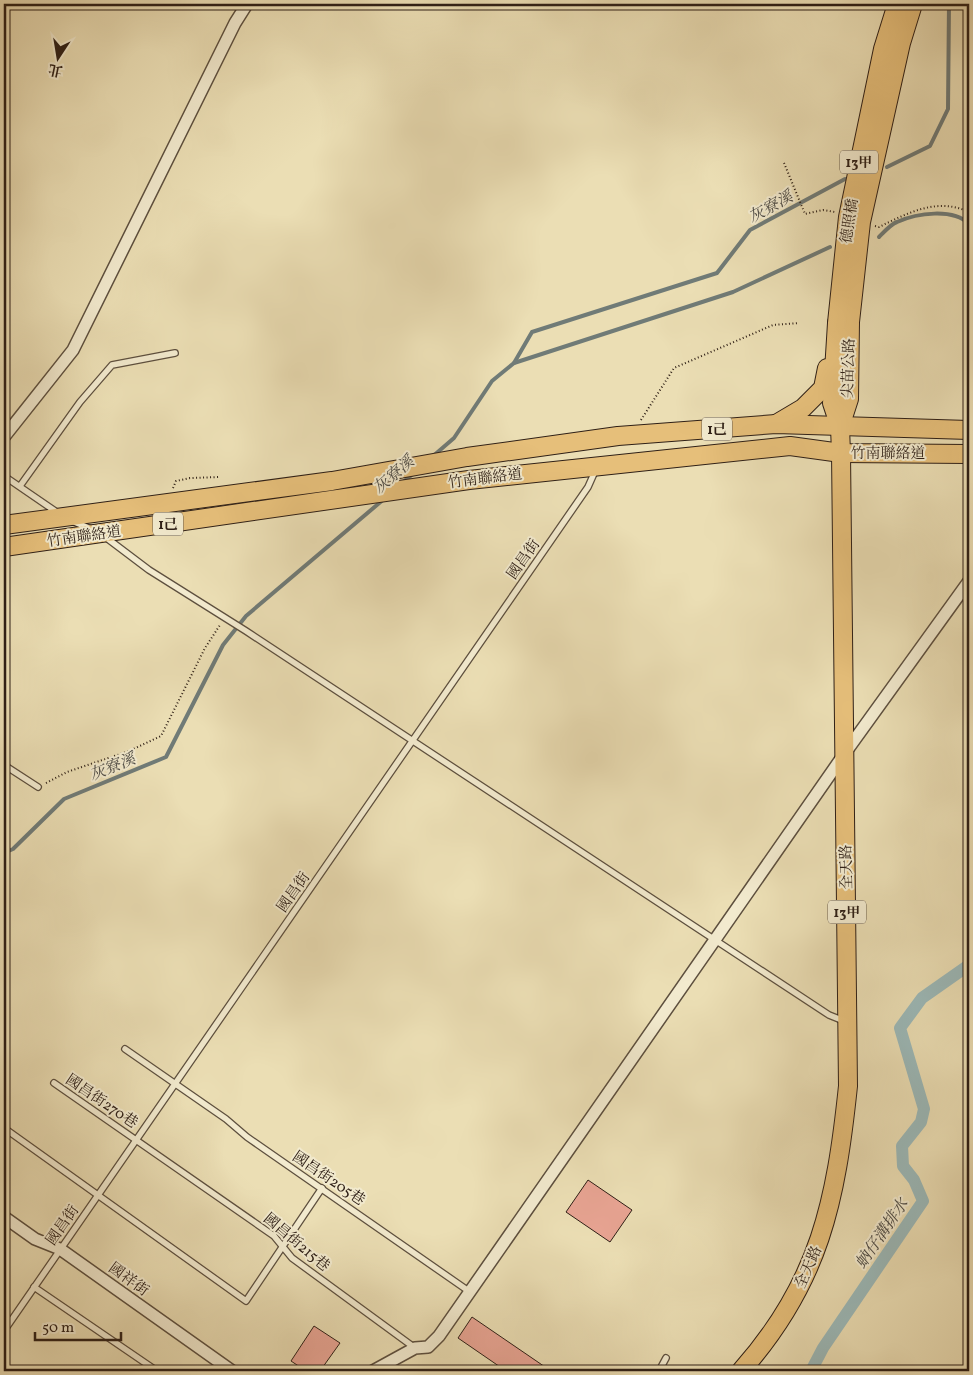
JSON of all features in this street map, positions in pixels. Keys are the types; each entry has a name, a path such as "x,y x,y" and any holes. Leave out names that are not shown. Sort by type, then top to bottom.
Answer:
{"main road":[{"name":"德照橋","path":"843,323 848,217 884,50 897,4"},
{"name":"德照橋","path":"843,323 862,222 901,43 913,4"},
{"path":"776,424 803,408 823,388 843,323"},
{"name":"尖苗公路","path":"840,427 849,399 843,323"},
{"name":"竹南聯絡道","path":"4,525 332,481 467,457 633,435 776,424 969,430"},
{"name":"全天路","path":"742,1371 779,1325 807,1275 826,1224 842,1147 848,1086 849,1023 840,427"},
{"name":"竹南聯絡道","path":"4,546 102,534 469,480 790,446 841,453 969,454"}],"street":[{"path":"4,437 73,350 235,22 247,4"},
{"path":"373,1371 415,1348 428,1347 439,1336 845,753 969,581"},
{"name":"國祥街","path":"4,1217 35,1239 60,1249 232,1371"}],"lane":[{"path":"20,486 80,402 112,365 175,353"},
{"name":"國昌街","path":"4,1331 588,487 598,465"},
{"path":"4,476 66,518 102,534 149,570 246,631 828,1015 849,1023"},
{"path":"4,765 38,787"},
{"name":"國昌街205巷","path":"125,1049 247,1137 470,1292"},
{"name":"國昌街270巷","path":"54,1083 136,1139"},
{"path":"4,1128 246,1300 322,1188"},
{"name":"國昌街215巷","path":"136,1139 274,1236 292,1258 415,1348"},
{"path":"34,1287 157,1371"},
{"path":"659,1371 666,1358"}],"path":[{"path":"784,163 805,214 823,210 843,215"},
{"path":"870,224 878,228 920,207 956,206 969,212"},
{"path":"633,435 674,368 773,325 799,323"},
{"path":"170,504 170,495 176,481 190,478 220,478"},
{"path":"38,787 67,772 128,751 161,736 205,648 224,618"}],"building":[{"path":"588,1180 632,1210 610,1242 566,1212"},
{"path":"472,1317 551,1371 506,1371 458,1338"},
{"path":"314,1326 340,1343 320,1371 306,1371 291,1361"}],"waterway":[{"name":"灰寮溪","path":"887,167 930,146 948,109 949,4"},
{"name":"灰寮溪","path":"432,457 454,438 492,381 514,363 532,332 717,273 750,230 845,179"},
{"path":"879,237 895,223 924,214 954,216 969,224"},
{"path":"514,363 733,292 830,247"},
{"name":"灰寮溪","path":"402,483 414,473"},
{"name":"灰寮溪","path":"4,853 13,849 64,799 166,757 223,645 246,616 384,499"},
{"name":"蚋仔溝排水","path":"811,1371 823,1348 923,1201 914,1180 903,1166 902,1146 921,1122 924,1109 900,1028 922,998 969,965"}]}
